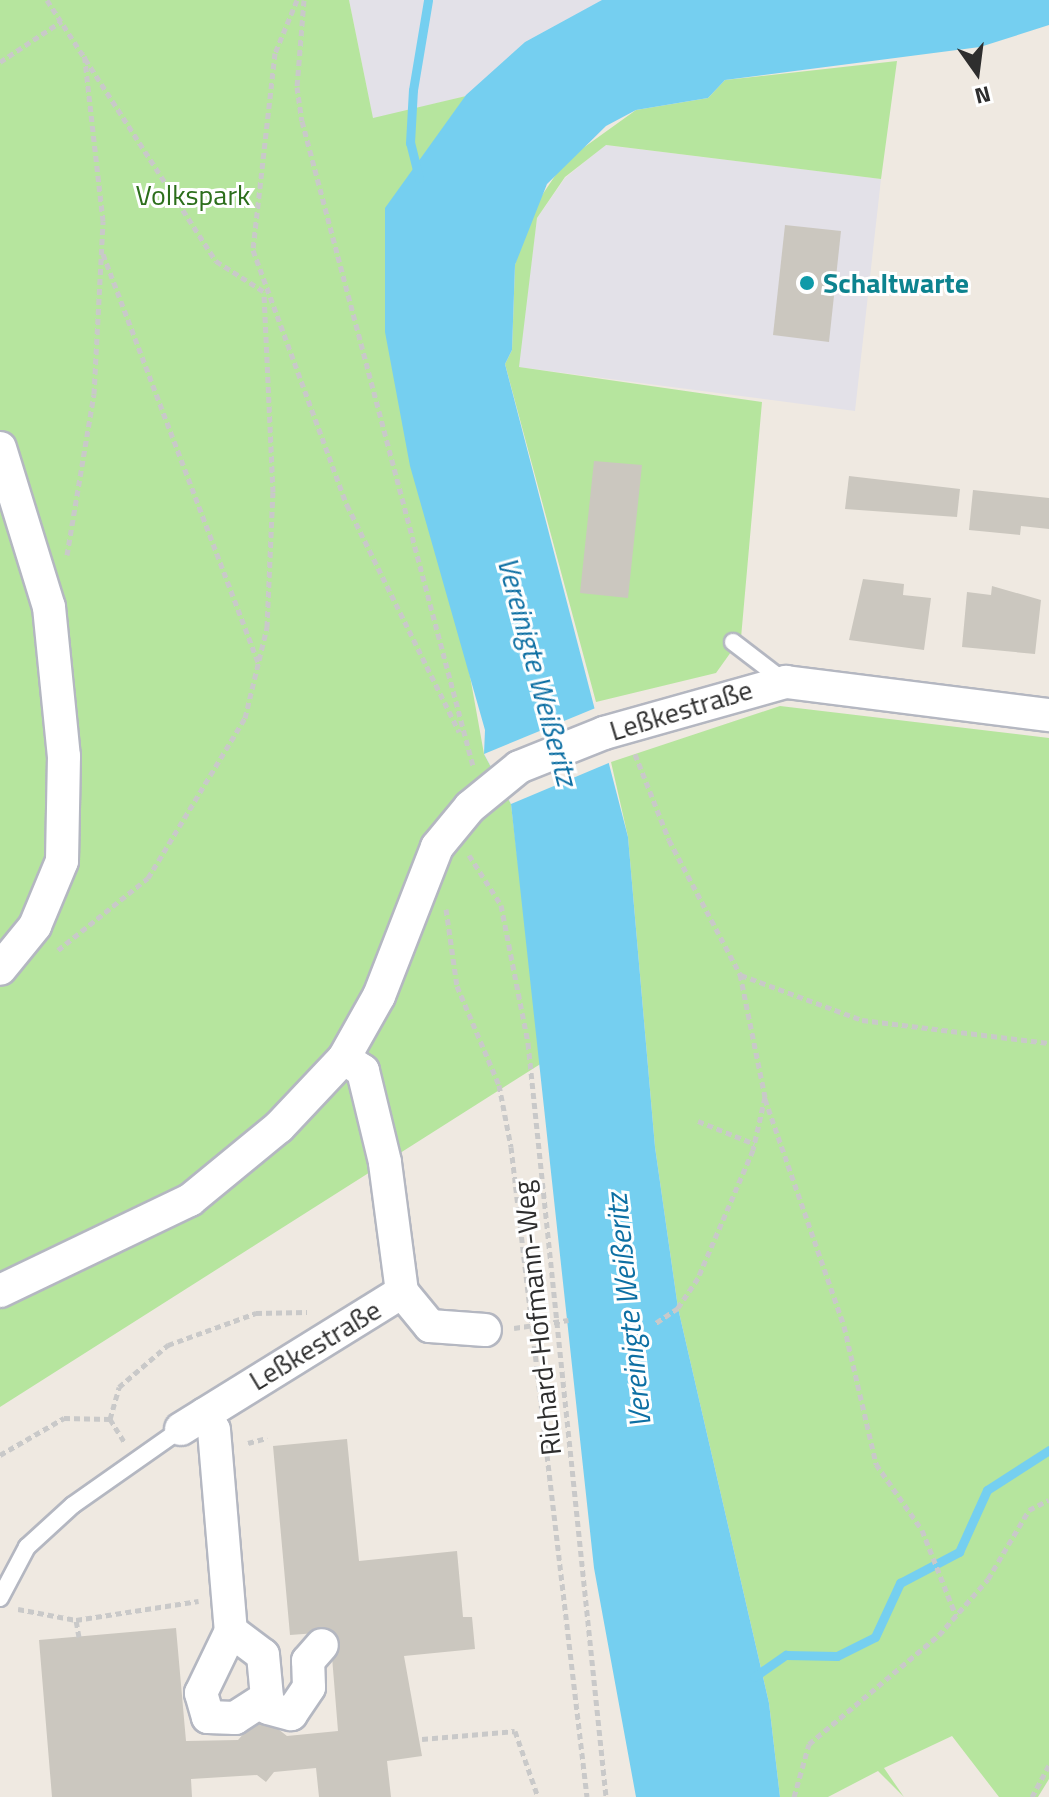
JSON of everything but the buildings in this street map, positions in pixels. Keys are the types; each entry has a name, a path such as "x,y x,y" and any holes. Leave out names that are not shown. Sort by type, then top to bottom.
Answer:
{"street":[{"path":"0,448 49,607 64,756 62,861 35,926 0,969"},
{"name":"Leßkestraße","path":"0,1291 190,1200 279,1127 344,1058 379,996 437,847 486,775 547,751 786,682 1049,715"},
{"name":"Leßkestraße","path":"193,1422 402,1292 385,1162 363,1071 344,1058"},
{"path":"402,1292 430,1326 485,1330"},
{"path":"193,1422 214,1430 231,1631 201,1693 208,1717 235,1718 267,1697"},
{"path":"231,1631 263,1655 268,1708 291,1714 309,1687 308,1661 322,1645"}],"lane":[{"path":"733,642 786,682"},
{"path":"7,1603 27,1547 134,1458 193,1422"}],"path":[{"path":"47,0 84,52 216,261 264,292"},
{"path":"297,0 275,53 259,164 253,250 264,292 347,505 463,740 486,775"},
{"path":"304,0 297,87 302,121 463,740"},
{"path":"0,62 62,21"},
{"path":"49,607 79,496 101,251 84,52"},
{"path":"101,251 258,664"},
{"path":"51,955 100,923 148,878 245,718 267,627 273,492 264,292"},
{"path":"615,730 740,974 765,1097 844,1326 876,1464 930,1548 956,1616"},
{"name":"Richard-Hofmann-Weg","path":"466,847 501,905 510,945 559,1322 606,1797"},
{"path":"444,892 457,986 499,1085 535,1326 587,1797"},
{"path":"740,974 862,1020 1049,1043"},
{"path":"656,1323 678,1308 698,1278 755,1144 765,1097"},
{"path":"698,1121 755,1144"},
{"path":"134,1458 110,1419 119,1387 196,1330 256,1313 316,1312 339,1330"},
{"path":"485,1330 568,1320"},
{"path":"0,1455 64,1418 110,1419"},
{"path":"794,1797 809,1744 824,1727 885,1686 956,1616 1029,1510 1049,1500"},
{"path":"7,1603 76,1620 227,1597"},
{"path":"76,1620 79,1637"},
{"path":"422,1739 515,1731 538,1797"},
{"path":"1032,1797 1049,1765"}],"shaded area":[{"path":"349,0 603,0 525,42 466,96 373,119"},
{"path":"605,145 881,179 855,411 518,367 537,218 565,178"}],"green space":[{"name":"Volkspark","path":"0,0 349,0 373,118 466,96 386,208 484,754 511,804 542,1063 0,1407"},
{"path":"897,61 881,179 606,145 565,177 537,218 519,367 762,402 741,638 716,673 596,702 505,364 512,350 515,265 528,216 565,161 636,110 708,98 725,80"},
{"path":"780,706 1049,738 1049,1779 1038,1797 999,1797 952,1736 884,1768 904,1797 878,1771 828,1797 780,1797 769,1703 678,1308 655,1147 628,837 611,762"}],"water":[{"name":"Vereinigte Weißeritz","path":"602,0 1049,0 1049,25 980,47 725,80 708,98 636,110 606,126 547,184 515,265 512,350 505,364 628,837 655,1147 678,1308 769,1703 780,1797 636,1797 594,1568 511,804 484,754 485,730 410,466 385,332 385,208 466,95 525,42"}],"pier":[{"path":"598,707 611,762 511,804 484,754"}],"waterway":[{"path":"419,178 410,143 413,90 428,0"},
{"path":"754,1677 786,1655 837,1656 875,1637 900,1583 959,1552 987,1490 1049,1450"}],"place":[{"name":"Schaltwarte","path":"807,283"}]}
